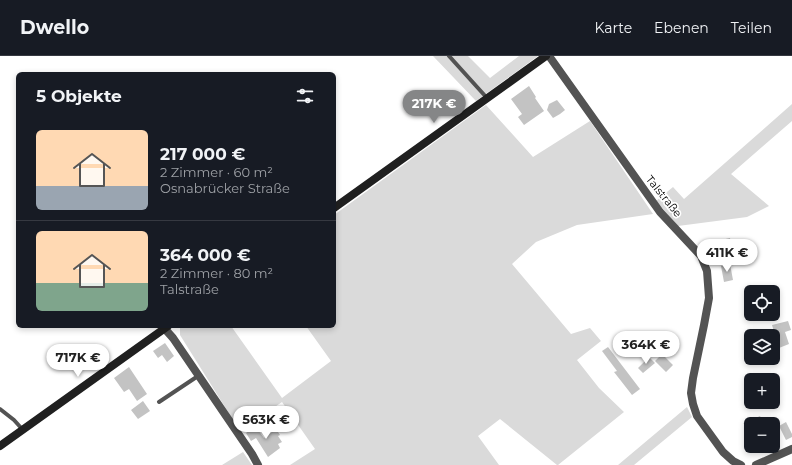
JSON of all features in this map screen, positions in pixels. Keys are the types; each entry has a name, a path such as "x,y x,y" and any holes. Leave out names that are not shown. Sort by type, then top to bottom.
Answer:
{"main road":[{"path":"336,207 547,56"},
{"path":"0,446 166,328"}],"street":[{"name":"Talstraße","path":"547,56 660,212 701,256 707,271 708,298 693,378 691,393 693,404 697,416 723,452 733,461 741,465"},
{"path":"168,328 258,465"},
{"path":"756,465 792,449"}],"lane":[{"path":"449,56 487,98"},
{"path":"159,402 198,376"},
{"path":"0,409 14,420 23,430"}],"shaded area":[{"path":"433,56 468,56 490,78 519,56 538,56 476,101"},
{"path":"792,104 792,121 731,174 769,206 747,217 678,226 656,201 673,187 684,199"},
{"path":"486,105 533,157 590,121 653,214 577,225 536,242 512,264 571,334 590,328 601,341 577,360 599,388 624,412 558,465 500,419 478,436 499,465 290,465 315,449 282,402 240,431 180,335 180,328 232,328 282,398 331,361 307,328 336,328 336,214"},
{"path":"687,407 692,417 634,465 618,465"},
{"path":"243,452 252,465 222,465"}],"building":[{"path":"529,86 544,111 524,125 518,117 522,114 511,99"},
{"path":"557,100 565,110 553,118 547,110 549,104"},
{"path":"730,238 731,242 742,240 745,260 725,263 721,240"},
{"path":"730,264 733,280 724,282 721,266"},
{"path":"788,321 791,330 785,332 789,344 780,348 780,329 773,329 772,325"},
{"path":"165,343 174,356 167,362 162,355 158,358 153,351"},
{"path":"608,347 640,389 632,395 614,372 617,371 602,351"},
{"path":"662,354 673,365 666,372 655,361"},
{"path":"649,357 655,363 643,373 638,368"},
{"path":"129,367 147,394 137,401 129,389 124,392 114,378"},
{"path":"143,401 150,411 138,419 131,410"},
{"path":"786,422 792,437 786,440 780,425"},
{"path":"255,426 264,438 276,429 280,435 278,436 282,442 278,444 280,448 268,457 256,438 251,441 246,433"}]}
